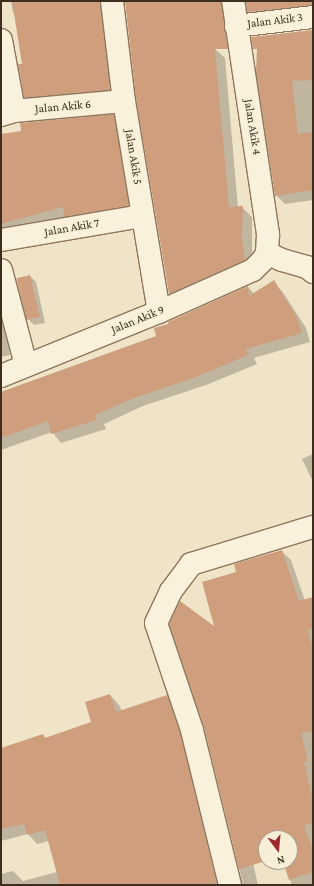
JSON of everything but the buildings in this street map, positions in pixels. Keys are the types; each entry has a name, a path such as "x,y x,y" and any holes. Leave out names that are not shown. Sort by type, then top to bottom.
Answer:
{"street":[{"name":"Jalan Akik 5","path":"112,1 124,101 159,312"},
{"name":"Jalan Akik 4","path":"233,1 268,234 267,253"},
{"name":"Jalan Akik 3","path":"236,26 313,17"},
{"path":"1,40 7,113"},
{"name":"Jalan Akik 6","path":"7,113 124,101"},
{"name":"Jalan Akik 7","path":"1,240 142,216"},
{"path":"267,253 282,260 307,267 313,272"},
{"name":"Jalan Akik 9","path":"1,376 159,312 253,270 259,265 267,253"},
{"path":"1,270 26,365"},
{"path":"230,885 192,730 156,623 170,591 191,564 313,527"}]}
